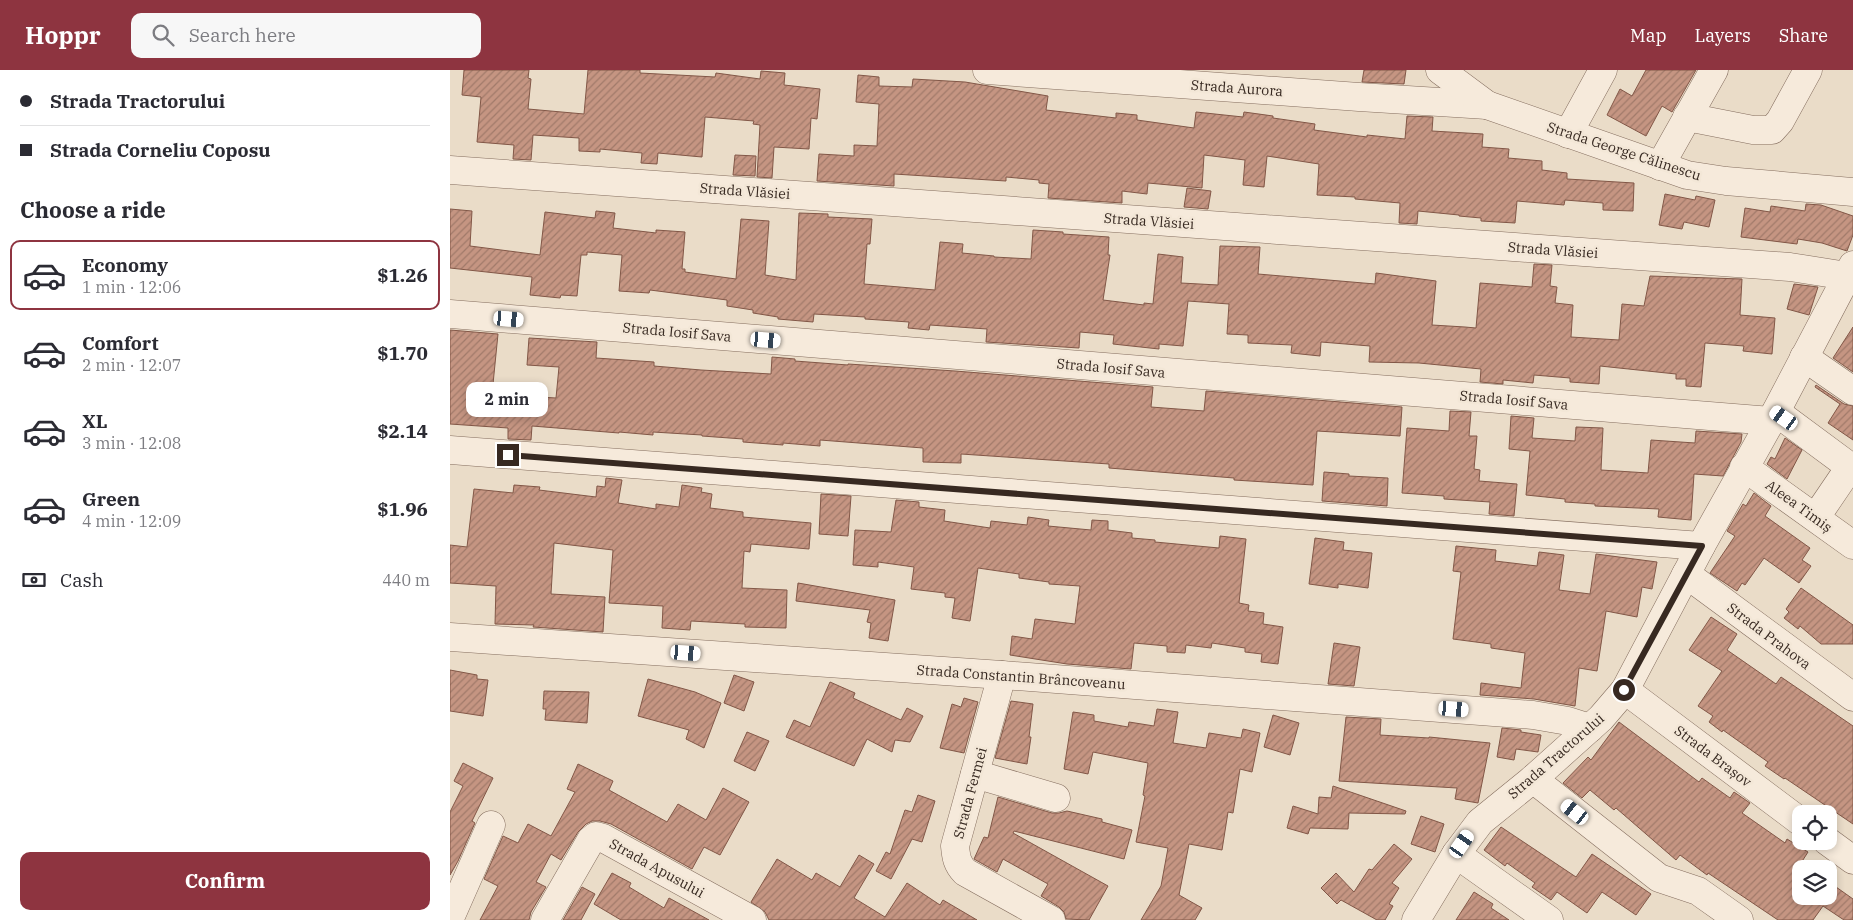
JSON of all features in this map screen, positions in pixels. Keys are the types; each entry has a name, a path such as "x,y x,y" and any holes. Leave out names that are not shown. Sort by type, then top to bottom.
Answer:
{"street":[{"name":"Strada Aurora","path":"986,70 1349,97 1487,105"},
{"name":"Strada George Călinescu","path":"1440,70 1487,105 1687,175 1853,192"},
{"path":"1568,134 1603,70"},
{"path":"1660,166 1714,70"},
{"path":"1687,117 1753,130 1772,130 1780,121 1808,70"},
{"name":"Strada Vlăsiei","path":"450,170 1780,267 1850,270"},
{"name":"Strada Tractorului","path":"1416,920 1456,854 1480,822 1533,779 1602,718 1624,690 1744,467 1774,417 1850,270"},
{"name":"Strada Iosif Sava","path":"450,314 1774,417"},
{"path":"1804,357 1853,391"},
{"path":"1774,417 1852,468 1816,518"},
{"path":"450,450 1702,546"},
{"name":"Aleea Timiș","path":"1744,467 1853,545"},
{"name":"Strada Prahova","path":"1686,574 1853,697"},
{"name":"Strada Constantin Brâncoveanu","path":"450,637 1002,675 1533,715 1568,721 1590,728"},
{"name":"Strada Fermei","path":"1002,675 955,846 956,857 959,866 965,872 1051,920"},
{"name":"Strada Brașov","path":"1624,690 1792,815"},
{"path":"975,774 1056,798"},
{"path":"1533,779 1659,878 1698,891 1739,920"},
{"path":"450,918 491,825"},
{"name":"Strada Apusului","path":"545,920 591,840 596,836 603,838 752,920"},
{"path":"1837,848 1853,860"},
{"path":"1456,854 1549,920"}],"building":[{"path":"464,70 529,70 528,78 531,79 528,109 584,114 588,70 640,70 640,73 715,77 716,73 760,79 761,71 785,73 784,85 820,89 817,119 811,118 809,149 774,147 772,178 757,177 760,125 753,124 754,121 705,117 702,157 658,153 657,164 641,163 642,153 600,149 600,152 579,151 579,138 533,135 531,160 513,159 514,145 477,142 481,97 462,95"},
{"path":"1364,70 1406,70 1404,84 1362,82"},
{"path":"1646,70 1696,70 1672,112 1662,106 1646,136 1607,115 1620,89 1632,96"},
{"path":"858,75 879,77 879,86 912,87 913,79 965,82 1048,96 1046,110 1116,118 1116,113 1137,115 1137,120 1194,128 1196,112 1243,117 1244,112 1315,124 1314,130 1367,137 1367,135 1405,139 1407,116 1433,117 1432,131 1483,134 1482,147 1509,149 1508,158 1542,161 1542,170 1567,173 1567,179 1634,183 1633,211 1603,210 1603,203 1565,200 1564,205 1517,201 1515,223 1481,221 1481,218 1418,211 1417,224 1399,223 1400,203 1355,199 1355,197 1317,195 1319,164 1267,156 1264,187 1243,185 1245,160 1204,155 1202,188 1148,183 1147,194 1122,191 1122,203 1048,198 1049,184 1039,183 1039,180 1006,177 1006,181 894,174 894,186 817,181 819,154 854,156 854,145 877,146 879,104 856,102"},
{"path":"735,155 756,156 755,176 733,175"},
{"path":"1187,188 1211,191 1208,209 1184,207"},
{"path":"1665,194 1695,200 1696,196 1715,200 1709,227 1684,222 1682,229 1659,225"},
{"path":"1806,204 1821,205 1853,216 1853,235 1847,251 1822,243 1798,239 1797,244 1741,237 1745,208 1770,212 1771,206 1805,211"},
{"path":"450,209 472,211 470,246 540,255 545,212 595,218 596,211 615,213 613,228 656,233 656,230 685,232 682,269 685,269 685,272 736,279 741,219 769,221 765,275 796,280 799,213 828,214 828,217 872,219 870,244 867,244 864,284 935,290 940,242 963,244 962,253 1031,259 1033,230 1109,237 1108,255 1110,255 1103,300 1144,305 1144,303 1153,304 1158,254 1183,257 1181,283 1218,285 1220,246 1260,247 1258,274 1375,284 1376,273 1436,281 1432,325 1476,328 1480,283 1532,287 1534,264 1552,265 1550,286 1557,287 1555,303 1573,305 1571,337 1619,340 1622,304 1644,306 1650,276 1742,279 1740,315 1775,318 1772,354 1743,351 1744,346 1705,343 1701,387 1686,386 1686,379 1676,379 1676,374 1600,366 1599,384 1570,382 1570,378 1534,375 1533,383 1503,380 1503,384 1480,382 1481,369 1419,363 1369,362 1370,346 1321,342 1320,356 1291,353 1292,345 1248,343 1248,335 1227,334 1229,304 1188,301 1183,346 1159,344 1159,349 1113,344 1114,335 1080,332 1079,348 986,342 987,329 930,325 929,330 908,328 909,322 814,314 813,322 778,319 778,317 753,313 753,310 727,306 727,300 650,290 649,293 619,291 622,255 587,252 587,255 581,255 577,296 561,295 560,298 530,295 532,277 450,268"},
{"path":"1794,284 1818,287 1809,315 1787,309"},
{"path":"1853,327 1853,372 1833,358"},
{"path":"450,330 498,334 493,384 506,385 505,395 556,398 559,367 527,365 529,338 597,342 596,358 654,362 654,366 701,370 771,374 772,357 795,359 795,361 955,371 1153,387 1151,407 1204,411 1206,391 1402,407 1400,436 1317,431 1313,485 1234,480 1234,478 1109,468 1109,464 961,454 961,463 923,462 923,448 820,440 820,446 783,443 783,445 743,442 743,439 702,435 653,432 653,435 532,426 531,440 508,439 508,428 450,424"},
{"path":"1816,385 1844,404 1853,406 1853,440 1828,423 1840,404 1815,387"},
{"path":"1450,411 1471,412 1469,436 1477,436 1474,469 1480,470 1479,481 1517,484 1514,516 1489,514 1490,502 1444,499 1444,496 1402,493 1407,428 1449,431"},
{"path":"1511,416 1534,418 1532,438 1575,441 1576,427 1603,428 1601,470 1648,473 1651,440 1695,443 1696,431 1742,434 1741,442 1723,476 1694,474 1691,520 1658,517 1659,509 1595,506 1595,504 1565,502 1565,499 1526,495 1530,451 1509,449"},
{"path":"1785,438 1802,450 1787,479 1767,464 1771,457 1775,459"},
{"path":"1324,472 1349,474 1349,476 1388,478 1387,506 1322,501"},
{"path":"606,478 622,480 618,503 656,509 656,504 679,507 682,485 702,488 701,492 712,494 710,508 743,512 743,517 811,523 809,549 751,544 750,552 744,551 742,588 787,590 786,628 745,627 745,624 691,621 690,630 662,628 663,606 609,603 613,550 554,543 551,594 605,597 603,632 533,627 534,625 495,624 496,586 450,583 450,545 467,547 474,489 513,493 514,485 540,487 539,490 596,497 597,486 605,487"},
{"path":"1754,493 1771,506 1765,516 1810,548 1802,560 1811,566 1799,583 1764,558 1745,585 1742,583 1737,591 1710,573 1735,536 1727,531 1743,504 1746,506"},
{"path":"821,494 851,496 848,536 819,534"},
{"path":"896,500 919,502 919,507 945,510 944,521 990,528 991,521 1027,525 1028,517 1049,520 1048,526 1091,530 1092,520 1108,521 1108,530 1132,533 1132,538 1155,540 1155,542 1219,548 1220,536 1246,539 1239,603 1249,605 1248,611 1264,613 1263,624 1283,627 1278,664 1261,662 1262,654 1245,652 1245,648 1212,643 1211,648 1186,645 1185,653 1167,652 1167,646 1134,643 1131,669 1067,664 1010,655 1012,636 1032,639 1035,619 1075,624 1080,586 1049,584 1049,582 1019,578 1019,574 978,568 970,621 952,618 955,598 945,597 945,593 911,589 914,567 878,562 878,567 853,565 855,530 891,532"},
{"path":"1315,538 1344,542 1343,550 1372,553 1368,588 1338,584 1338,588 1309,584"},
{"path":"1456,546 1496,550 1495,561 1537,566 1539,552 1564,555 1559,590 1590,594 1596,554 1657,562 1652,589 1642,587 1637,617 1606,611 1597,671 1579,668 1575,706 1534,699 1480,695 1481,683 1521,688 1525,653 1491,648 1491,644 1453,639 1461,572 1453,571"},
{"path":"798,583 895,600 888,641 869,638 871,623 867,622 870,610 796,601"},
{"path":"1801,588 1853,625 1853,644 1821,644 1800,626 1798,629 1784,618 1789,612 1786,609"},
{"path":"1711,617 1737,634 1727,650 1776,684 1781,677 1853,726 1853,824 1837,813 1837,805 1825,805 1784,779 1765,766 1768,762 1709,722 1713,716 1698,706 1722,671 1689,650"},
{"path":"1334,643 1360,647 1354,686 1328,684"},
{"path":"450,670 477,675 477,679 488,680 483,716 450,711"},
{"path":"734,675 754,682 744,711 724,703"},
{"path":"648,679 695,692 721,703 704,748 686,739 689,730 638,716"},
{"path":"830,682 855,693 853,698 901,720 907,708 923,716 910,742 895,740 892,752 867,739 854,766 786,737 794,720 810,727"},
{"path":"544,691 589,692 587,723 545,720 546,709 543,709"},
{"path":"964,698 978,702 964,753 940,748 952,704 961,707"},
{"path":"1011,701 1033,704 1027,764 995,758"},
{"path":"1157,709 1178,712 1173,743 1206,748 1209,733 1241,738 1243,729 1260,733 1252,772 1240,769 1233,813 1228,812 1222,850 1189,844 1179,895 1202,908 1195,920 1141,920 1161,886 1168,848 1136,842 1145,796 1143,795 1148,763 1093,752 1088,774 1064,769 1073,712 1094,715 1094,721 1128,727 1129,722 1154,726"},
{"path":"1273,715 1299,723 1290,755 1264,747"},
{"path":"1346,717 1381,719 1380,735 1429,737 1490,743 1478,803 1455,799 1457,788 1339,781"},
{"path":"1619,722 1699,782 1702,778 1730,798 1734,792 1750,803 1742,813 1785,843 1787,839 1792,842 1792,850 1805,850 1808,852 1803,860 1792,860 1792,905 1837,905 1837,888 1853,899 1853,920 1844,920 1823,906 1813,920 1778,920 1708,873 1707,875 1680,855 1676,860 1616,808 1614,810 1590,790 1582,798 1563,783 1588,757 1591,760"},
{"path":"1502,728 1541,735 1538,752 1516,749 1514,760 1497,757"},
{"path":"747,732 769,741 755,771 734,761"},
{"path":"463,763 493,778 472,821 475,823 450,875 450,812 463,786 454,781"},
{"path":"578,764 613,781 609,790 667,822 678,804 706,820 723,788 749,802 720,855 704,847 692,869 611,824 592,821 578,832 561,860 551,854 536,882 546,887 531,912 529,920 480,920 498,886 484,879 503,836 518,843 528,824 551,836 575,792 567,789"},
{"path":"1333,786 1406,811 1405,814 1349,813 1348,829 1310,828 1308,834 1287,828 1293,806 1318,814 1319,797 1331,798"},
{"path":"918,795 935,801 922,842 912,839 891,879 876,871 886,852 890,854 905,810 912,812"},
{"path":"998,797 1052,813 1067,811 1102,819 1102,822 1132,830 1124,859 1014,831 1013,833 1108,886 1089,920 1066,919 1064,912 1059,907 1041,896 1048,884 1003,859 997,872 974,859 984,837 988,838"},
{"path":"1421,816 1444,824 1435,852 1411,844"},
{"path":"1501,827 1576,877 1592,854 1651,894 1636,915 1602,892 1587,913 1557,892 1551,900 1532,887 1535,883 1507,863 1505,866 1484,850"},
{"path":"1394,844 1412,859 1392,883 1399,888 1389,904 1393,906 1385,920 1377,920 1341,900 1337,904 1321,888 1336,873 1354,892 1369,869 1372,870"},
{"path":"859,855 874,864 854,898 885,917 907,883 940,905 943,900 977,920 769,920 765,912 751,902 777,859 812,880 816,873 840,887"},
{"path":"612,873 631,883 629,887 664,908 669,898 709,920 621,920 594,904"},
{"path":"582,887 595,894 581,920 563,920"},
{"path":"1474,892 1493,904 1491,908 1509,920 1456,920"}],"route":[{"path":"508,455 1702,546 1624,690"}]}
